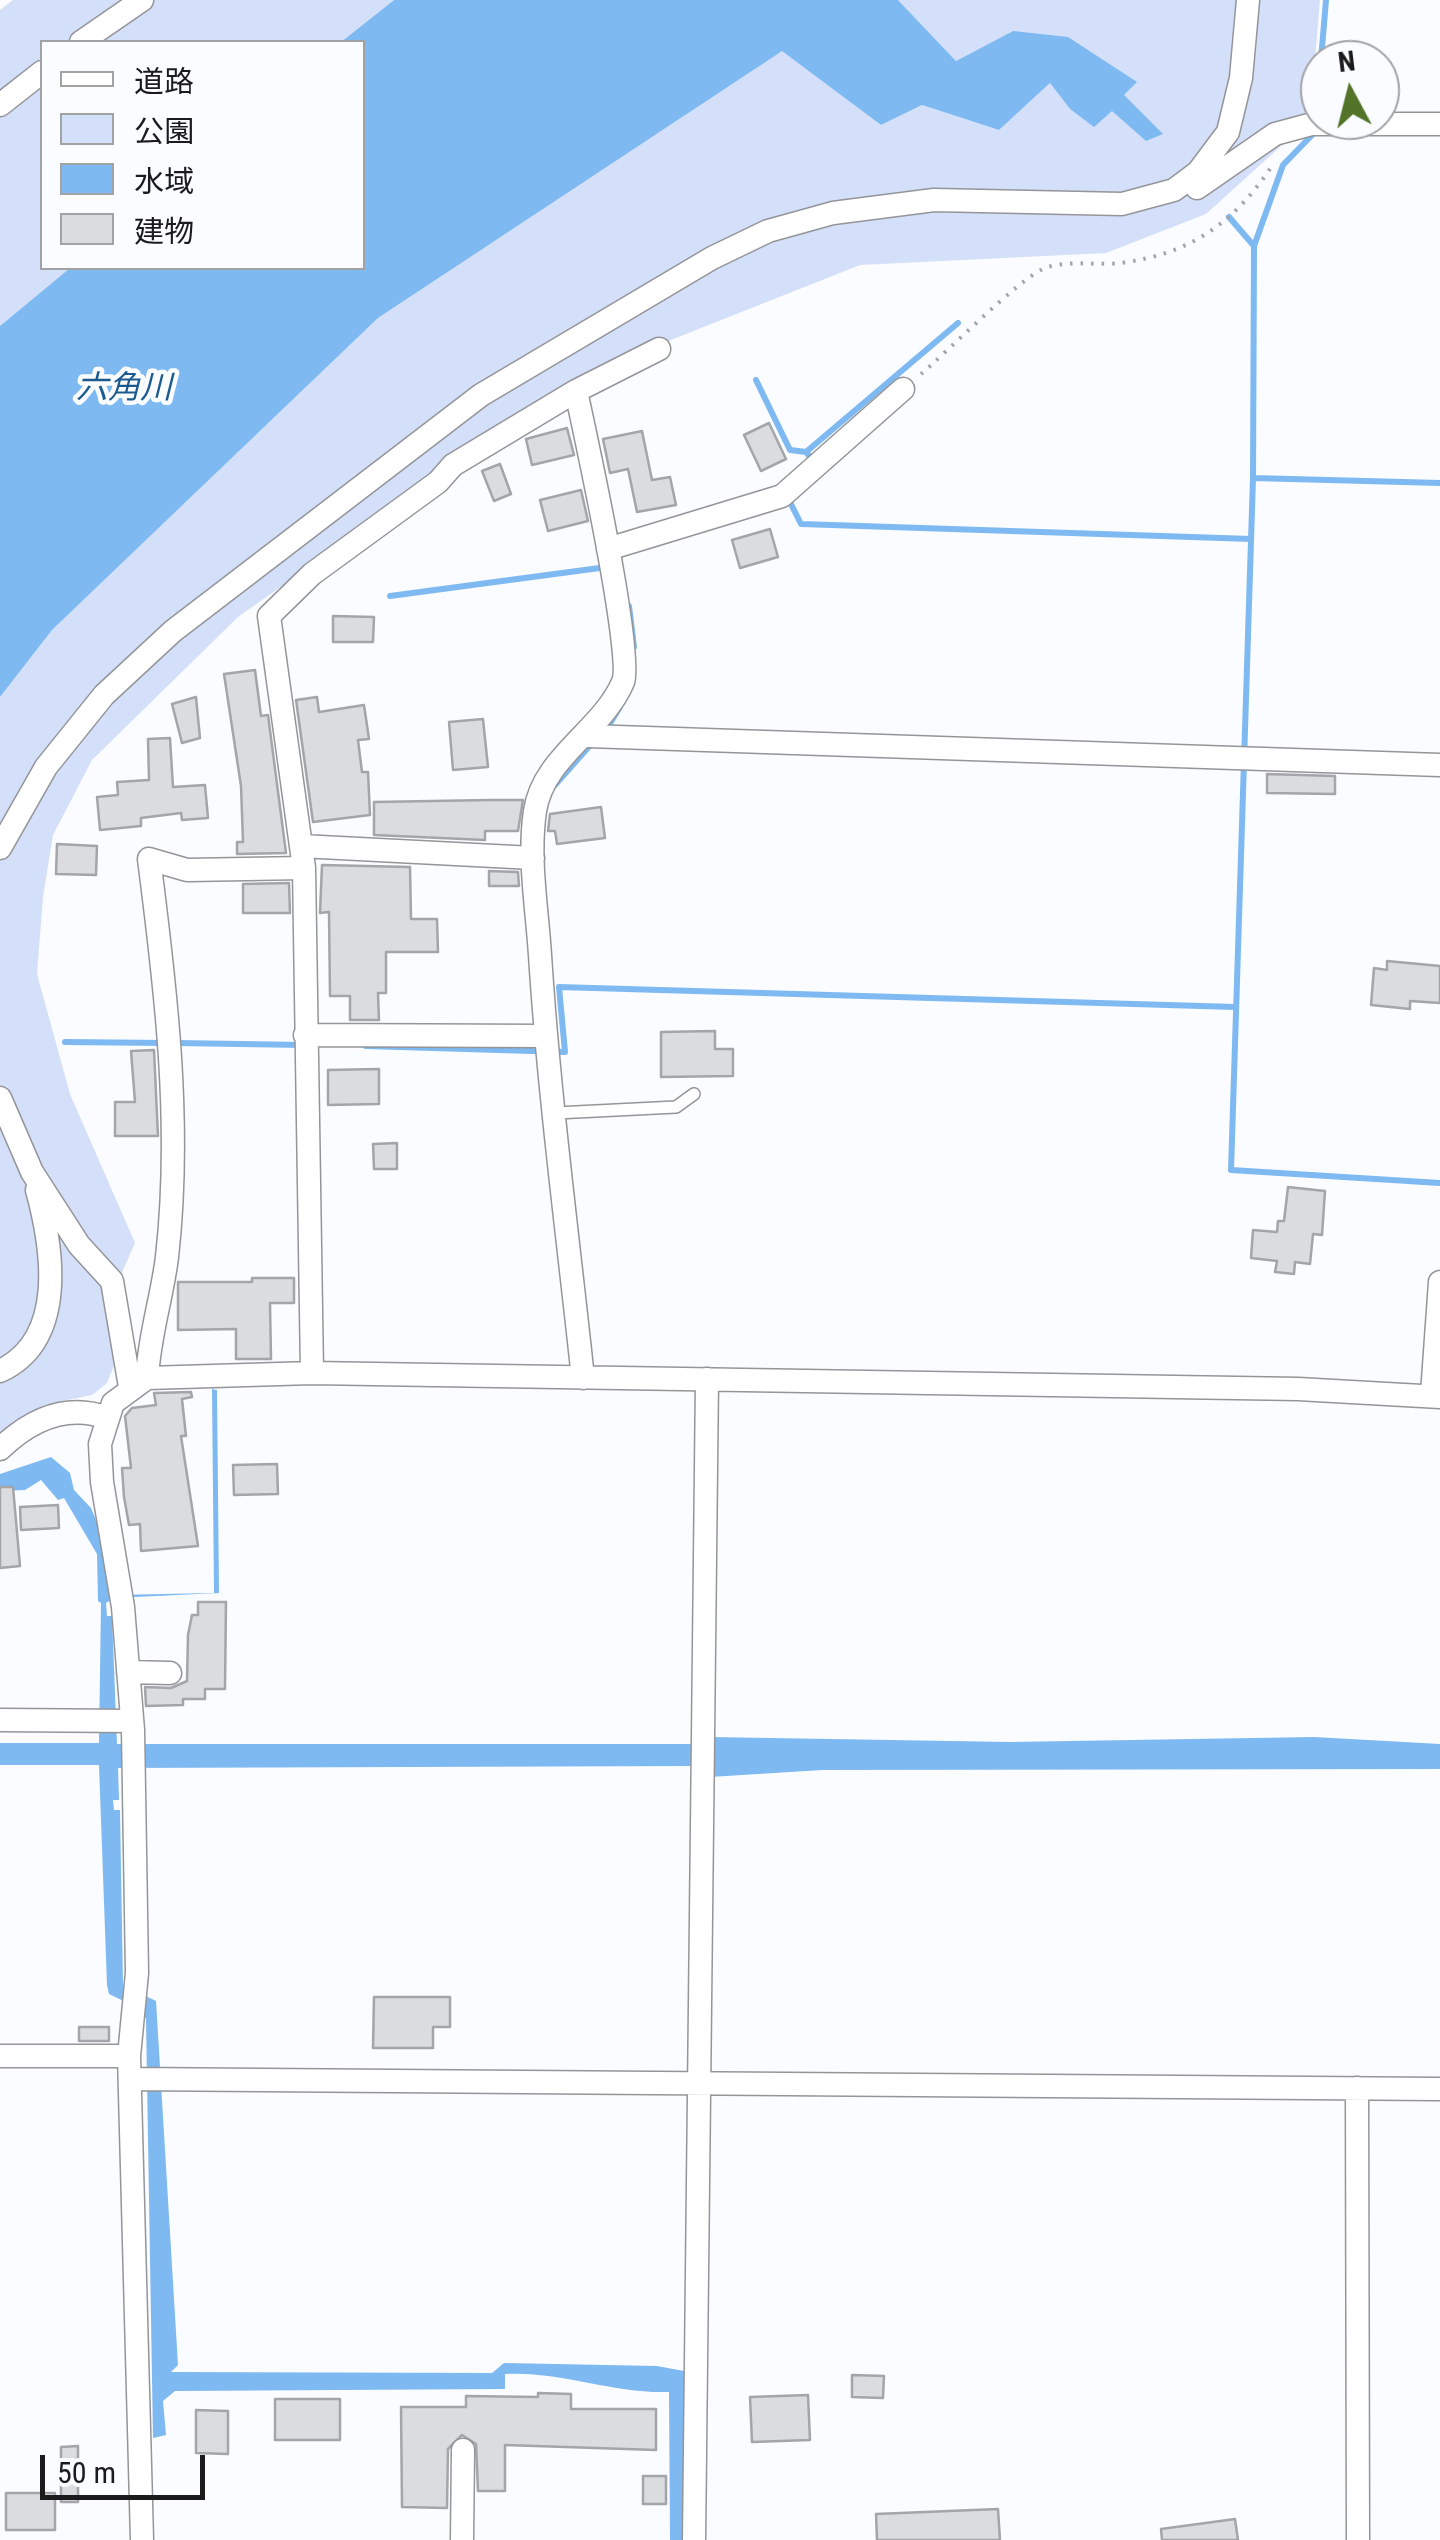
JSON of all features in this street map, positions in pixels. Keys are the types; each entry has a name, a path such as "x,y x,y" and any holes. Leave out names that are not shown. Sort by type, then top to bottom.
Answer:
{"street":[{"path":"84,40 142,0"},
{"path":"1174,190 1198,172 1228,132 1242,78 1248,0"},
{"path":"0,105 40,74"},
{"path":"0,848 46,767 104,695 172,631 482,395 712,258 768,231 833,213 934,200 1122,204 1174,190 1193,191 1275,134 1299,127 1336,121 1440,124"},
{"path":"312,1373 302,857 269,616 312,574 438,482 453,465 576,390 659,349"},
{"path":"608,562 782,496 903,389"},
{"path":"576,390 622,634 625,679 596,736 546,775 535,809 533,858 547,1046 583,1378"},
{"path":"596,736 1440,765"},
{"path":"138,1383 167,1259 173,1126 149,859 187,870 302,857 533,858"},
{"path":"305,1042 547,1046"},
{"path":"0,1098 32,1172 79,1244 112,1280 138,1383"},
{"path":"0,1371 36,1344 46,1324 47,1247 32,1172"},
{"path":"142,2540 142,2074 132,1999 133,1725 122,1597 102,1482 100,1444 114,1403 138,1383 312,1373 1436,1396 1440,1282"},
{"path":"694,2540 707,1379"},
{"path":"0,1449 47,1416 85,1410 108,1418"},
{"path":"128,1672 170,1672"},
{"path":"0,1720 133,1725"},
{"path":"0,2056 142,2074 1440,2089"},
{"path":"1356,2088 1358,2540"},
{"path":"462,2540 463,2450"}],"lane":[{"path":"556,1113 676,1107 694,1094"}],"path":[{"path":"903,389 1041,270 1120,264 1172,252 1224,224 1248,202 1297,137 1299,127"}],"green space":[{"path":"13,0 394,0 344,40 40,40 40,270 68,270 0,326 0,10"},
{"path":"898,0 1320,0 1317,40 1300,40 1300,129 1206,214 1106,253 860,265 575,378 238,617 92,760 53,835 37,974 70,1094 135,1243 108,1304 119,1353 107,1383 92,1395 62,1401 0,1432 0,697 52,630 378,318 782,50 881,125 922,105 999,130 1050,83 1070,109 1094,126 1136,83 1013,31 956,61"}],"water":[{"name":"六角川","path":"394,0 898,0 956,61 1013,31 1068,37 1137,82 1124,95 1163,134 1146,141 1112,111 1094,127 1070,109 1050,83 999,130 922,105 881,125 782,51 378,318 52,630 0,697 0,326 68,270 365,270 365,40 344,40"},
{"path":"212,1389 217,1390 219,1593 114,1598 106,1603 107,1616 112,1616 117,1744 693,1744 710,1737 1010,1742 1314,1737 1440,1744 1440,1769 822,1770 710,1777 693,1766 118,1768 119,1800 113,1800 114,1810 120,1810 123,1985 156,2001 178,2365 171,2372 492,2373 504,2363 657,2366 684,2371 684,2540 670,2540 669,2392 628,2390 526,2374 505,2374 505,2389 175,2391 163,2401 166,2435 153,2438 146,2019 142,2010 109,1994 107,1985 99,1765 0,1765 0,1743 99,1743 101,1603 97,1554 64,1498 58,1500 41,1480 25,1490 0,1491 0,1474 51,1457 70,1473 74,1490 91,1508 105,1541 113,1595 214,1593"}],"building":[{"path":"769,423 786,459 761,471 744,435"},
{"path":"567,428 574,455 532,465 526,439"},
{"path":"642,431 652,480 670,477 676,505 637,512 628,469 610,473 603,439"},
{"path":"500,464 511,494 494,501 482,471"},
{"path":"581,490 588,521 548,531 540,500"},
{"path":"770,529 778,557 740,568 732,540"},
{"path":"333,616 374,617 373,642 333,642"},
{"path":"255,670 261,716 268,715 286,853 237,854 237,842 243,842 241,786 224,674"},
{"path":"196,697 200,738 182,743 172,704"},
{"path":"317,697 319,712 364,705 369,739 358,740 362,772 368,772 370,815 313,822 296,700"},
{"path":"483,719 488,767 453,770 449,722"},
{"path":"170,738 173,787 205,785 208,818 182,820 181,813 141,818 141,826 100,830 97,797 118,795 117,782 149,780 148,739"},
{"path":"1267,774 1335,776 1335,794 1267,793"},
{"path":"523,800 518,831 485,831 485,840 374,835 374,802"},
{"path":"601,807 605,838 557,844 555,831 548,831 550,814"},
{"path":"57,844 97,846 96,875 56,874"},
{"path":"322,865 410,867 411,919 437,919 438,952 386,952 386,993 378,993 379,1020 350,1020 350,996 330,996 329,912 320,913"},
{"path":"489,871 518,872 519,886 489,886"},
{"path":"289,883 290,913 243,913 243,884"},
{"path":"1387,961 1440,966 1440,1003 1410,1001 1410,1009 1371,1005 1374,968 1387,970"},
{"path":"715,1031 715,1049 733,1049 733,1076 661,1077 661,1032"},
{"path":"154,1050 158,1136 115,1136 115,1102 135,1102 131,1051"},
{"path":"379,1069 379,1104 328,1105 328,1070"},
{"path":"397,1143 397,1169 374,1169 373,1144"},
{"path":"1288,1187 1325,1191 1322,1235 1313,1234 1310,1264 1295,1262 1294,1274 1275,1272 1277,1261 1251,1258 1253,1230 1277,1232 1278,1221 1284,1221"},
{"path":"252,1278 294,1278 294,1303 270,1303 271,1359 236,1359 236,1329 178,1330 178,1282 252,1282"},
{"path":"191,1392 192,1397 182,1399 186,1436 181,1436 198,1546 141,1551 140,1524 129,1525 124,1497 122,1468 131,1468 125,1416 132,1408 156,1405 154,1393"},
{"path":"277,1464 278,1494 234,1495 233,1465"},
{"path":"0,1487 13,1487 20,1566 0,1568"},
{"path":"58,1505 59,1528 21,1530 20,1507"},
{"path":"198,1602 226,1602 225,1689 205,1689 205,1699 183,1699 183,1705 146,1706 145,1687 171,1688 187,1681 188,1635 192,1615 198,1615"},
{"path":"374,1997 450,1997 450,2027 433,2027 433,2048 373,2048"},
{"path":"79,2027 109,2027 109,2041 79,2041"},
{"path":"852,2375 884,2376 883,2398 852,2397"},
{"path":"538,2393 571,2394 571,2409 656,2409 656,2450 505,2445 505,2491 478,2491 476,2444 462,2435 448,2449 447,2508 402,2507 401,2407 466,2407 466,2396 538,2397"},
{"path":"808,2395 810,2440 752,2442 750,2397"},
{"path":"275,2399 340,2399 340,2440 275,2440"},
{"path":"196,2410 228,2411 228,2454 196,2453"},
{"path":"78,2446 78,2502 61,2502 61,2447"},
{"path":"643,2476 666,2476 666,2504 643,2504"},
{"path":"6,2493 55,2493 55,2530 6,2530"},
{"path":"998,2509 1000,2540 877,2540 876,2514"},
{"path":"1235,2519 1238,2540 1162,2540 1161,2529"}],"waterway":[{"path":"1323,40 1326,0"},
{"path":"1254,246 1283,165 1307,140"},
{"path":"1229,217 1254,246 1253,478 1231,1170 1440,1183"},
{"path":"815,463 806,452 958,323"},
{"path":"756,380 790,450 806,452"},
{"path":"1253,478 1440,483"},
{"path":"788,498 801,524 1251,539"},
{"path":"390,596 607,567"},
{"path":"629,606 634,647"},
{"path":"606,730 620,707"},
{"path":"555,785 593,742"},
{"path":"366,1046 565,1052 559,987 1235,1007"},
{"path":"65,1042 164,1043"},
{"path":"176,1043 304,1045"}]}
